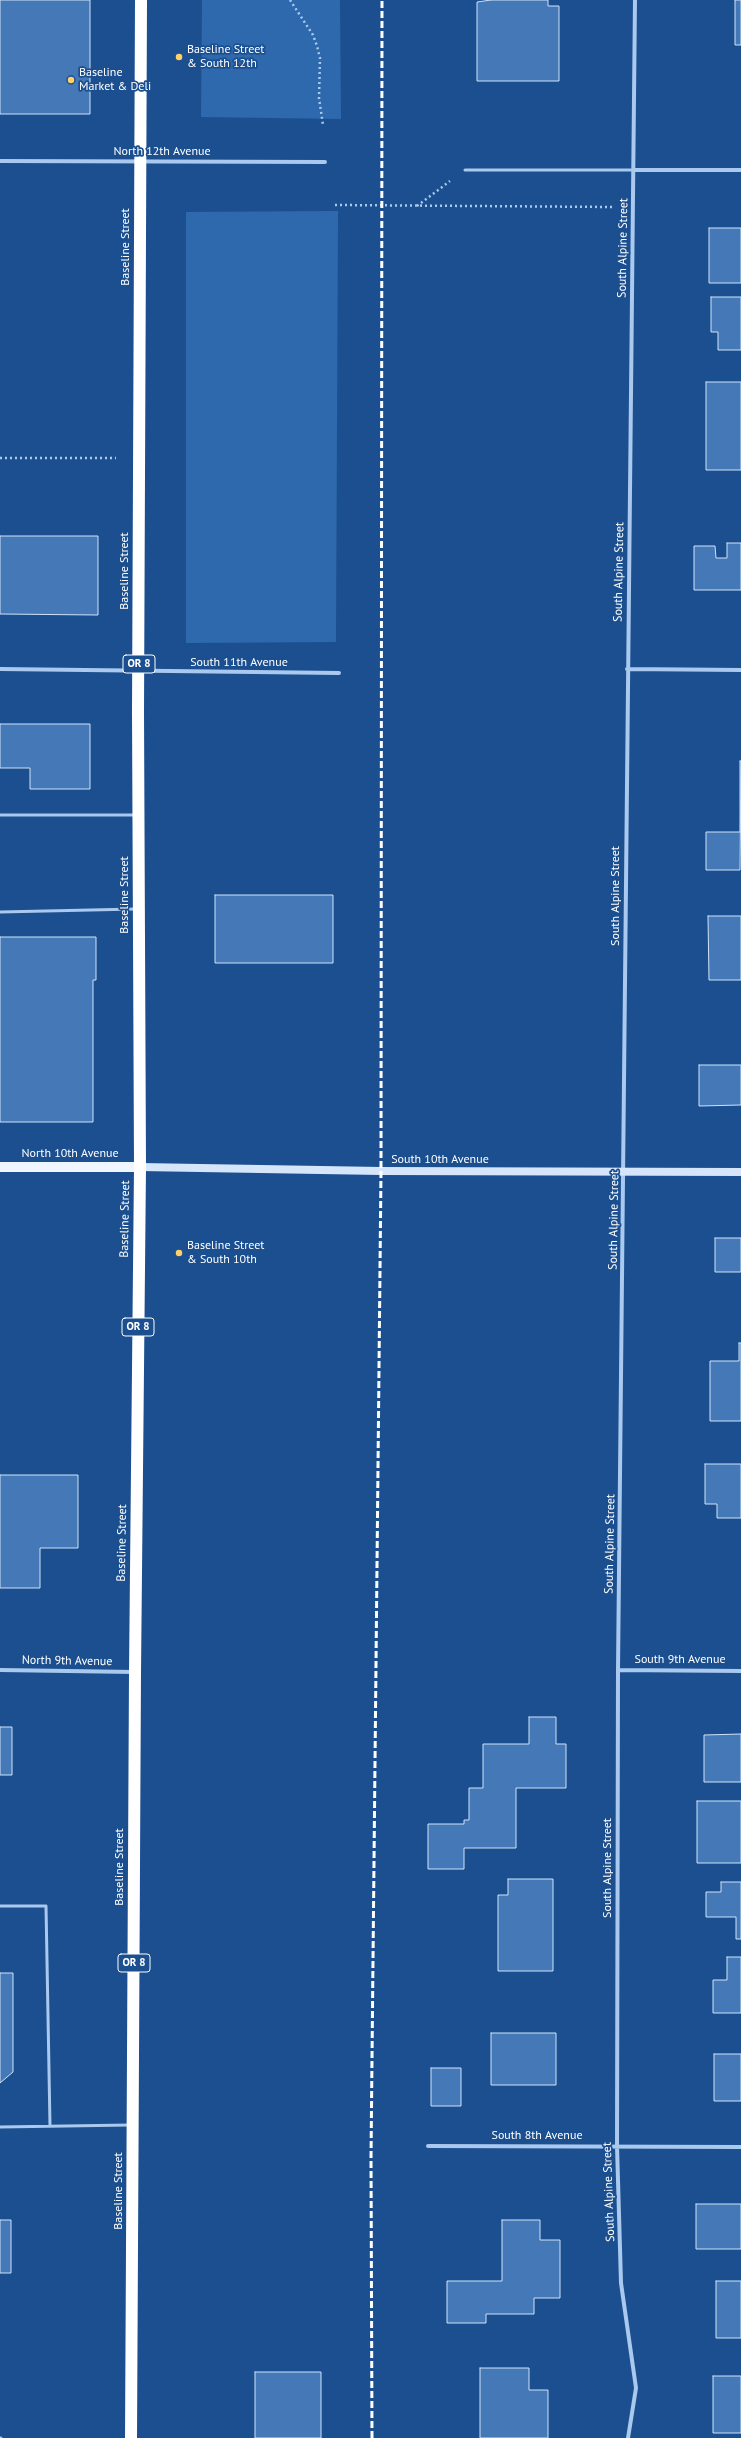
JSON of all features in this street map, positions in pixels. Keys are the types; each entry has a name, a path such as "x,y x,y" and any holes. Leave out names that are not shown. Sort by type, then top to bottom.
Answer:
{"highway":[{"name":"Baseline Street","path":"131,2438 135,1672 140,1167 139,458 141,0"}],"main road":[{"name":"North 10th Avenue","path":"0,1167 140,1167"},
{"name":"South 10th Avenue","path":"140,1167 381,1172 741,1172"}],"street":[{"name":"South Alpine Street","path":"628,2438 636,2388 621,2283 617,2146 618,1670 625,1172 627,669 635,170 635,0"},
{"name":"North 12th Avenue","path":"0,161 325,162"},
{"path":"635,170 741,170"},
{"name":"South 11th Avenue","path":"0,669 139,672 339,673"},
{"path":"627,669 741,670"},
{"name":"North 9th Avenue","path":"0,1670 135,1672"},
{"name":"South 9th Avenue","path":"618,1670 741,1671"},
{"name":"South 8th Avenue","path":"428,2146 741,2147"}],"lane":[{"path":"465,170 635,170"},
{"path":"0,815 139,815"},
{"path":"0,912 139,909"},
{"path":"0,1906 46,1906 50,2126"},
{"path":"0,2127 133,2125"}],"path":[{"path":"290,0 313,35 317,46 320,58 320,105 323,125"},
{"path":"417,206 465,170"},
{"path":"335,205 634,207"},
{"path":"0,458 139,458"}],"shaded area":[{"path":"202,0 340,0 341,119 201,117"},
{"path":"338,211 336,642 186,643 186,212"}],"building":[{"path":"0,0 90,0 90,114 0,114"},
{"path":"491,0 548,0 548,6 559,6 559,81 477,81 477,2"},
{"path":"735,0 741,0 741,45 735,45"},
{"path":"709,228 741,228 741,283 709,283"},
{"path":"711,297 741,297 741,350 718,350 718,332 711,332"},
{"path":"706,382 741,382 741,470 706,470"},
{"path":"0,536 98,536 98,615 0,614"},
{"path":"727,543 741,543 741,590 694,590 694,546 715,546 716,558 727,558"},
{"path":"0,724 90,724 90,789 30,789 30,768 0,768"},
{"path":"741,761 740,870 706,870 706,832 740,832"},
{"path":"215,895 333,895 333,963 215,963"},
{"path":"708,916 741,916 741,980 709,980"},
{"path":"0,937 96,937 96,980 93,980 93,1122 0,1122"},
{"path":"699,1065 741,1065 741,1105 699,1106"},
{"path":"715,1238 741,1238 741,1272 715,1272"},
{"path":"739,1343 741,1343 741,1421 710,1421 710,1361 739,1361"},
{"path":"705,1464 741,1464 741,1518 717,1518 717,1504 705,1504"},
{"path":"0,1475 78,1475 78,1548 40,1548 40,1588 0,1588"},
{"path":"529,1717 556,1717 556,1744 566,1744 566,1788 516,1788 516,1848 464,1848 464,1869 428,1869 428,1824 464,1824 464,1820 469,1820 469,1788 483,1788 483,1744 529,1744"},
{"path":"0,1727 12,1727 12,1775 0,1775"},
{"path":"741,1734 741,1782 704,1782 704,1735"},
{"path":"697,1801 741,1801 741,1863 697,1863"},
{"path":"508,1879 553,1879 553,1971 498,1971 498,1895 508,1895"},
{"path":"721,1882 741,1882 741,1939 736,1939 736,1917 706,1917 706,1892 721,1892"},
{"path":"727,1957 741,1957 741,2013 713,2013 713,1980 727,1980"},
{"path":"0,1973 13,1973 13,2072 0,2083"},
{"path":"491,2033 556,2033 556,2085 491,2085"},
{"path":"714,2054 741,2054 741,2101 714,2101"},
{"path":"431,2068 461,2068 461,2106 431,2106"},
{"path":"696,2204 741,2204 741,2249 696,2249"},
{"path":"0,2220 11,2220 11,2273 0,2273"},
{"path":"502,2220 540,2220 540,2240 560,2240 560,2298 534,2298 534,2314 486,2314 486,2323 447,2323 447,2281 502,2281"},
{"path":"716,2281 741,2281 741,2338 716,2338"},
{"path":"480,2368 529,2368 529,2390 548,2390 548,2438 480,2438"},
{"path":"255,2372 321,2372 321,2438 255,2438"},
{"path":"713,2376 741,2376 741,2433 713,2433"}],"railway":[{"path":"372,2438 371,2158 381,1171 382,0"}],"place":[{"name":"Baseline Street & South 12th","path":"179,57"},
{"name":"Baseline Market & Deli","path":"71,80"},
{"name":"Baseline Street & South 10th","path":"179,1253"}]}
